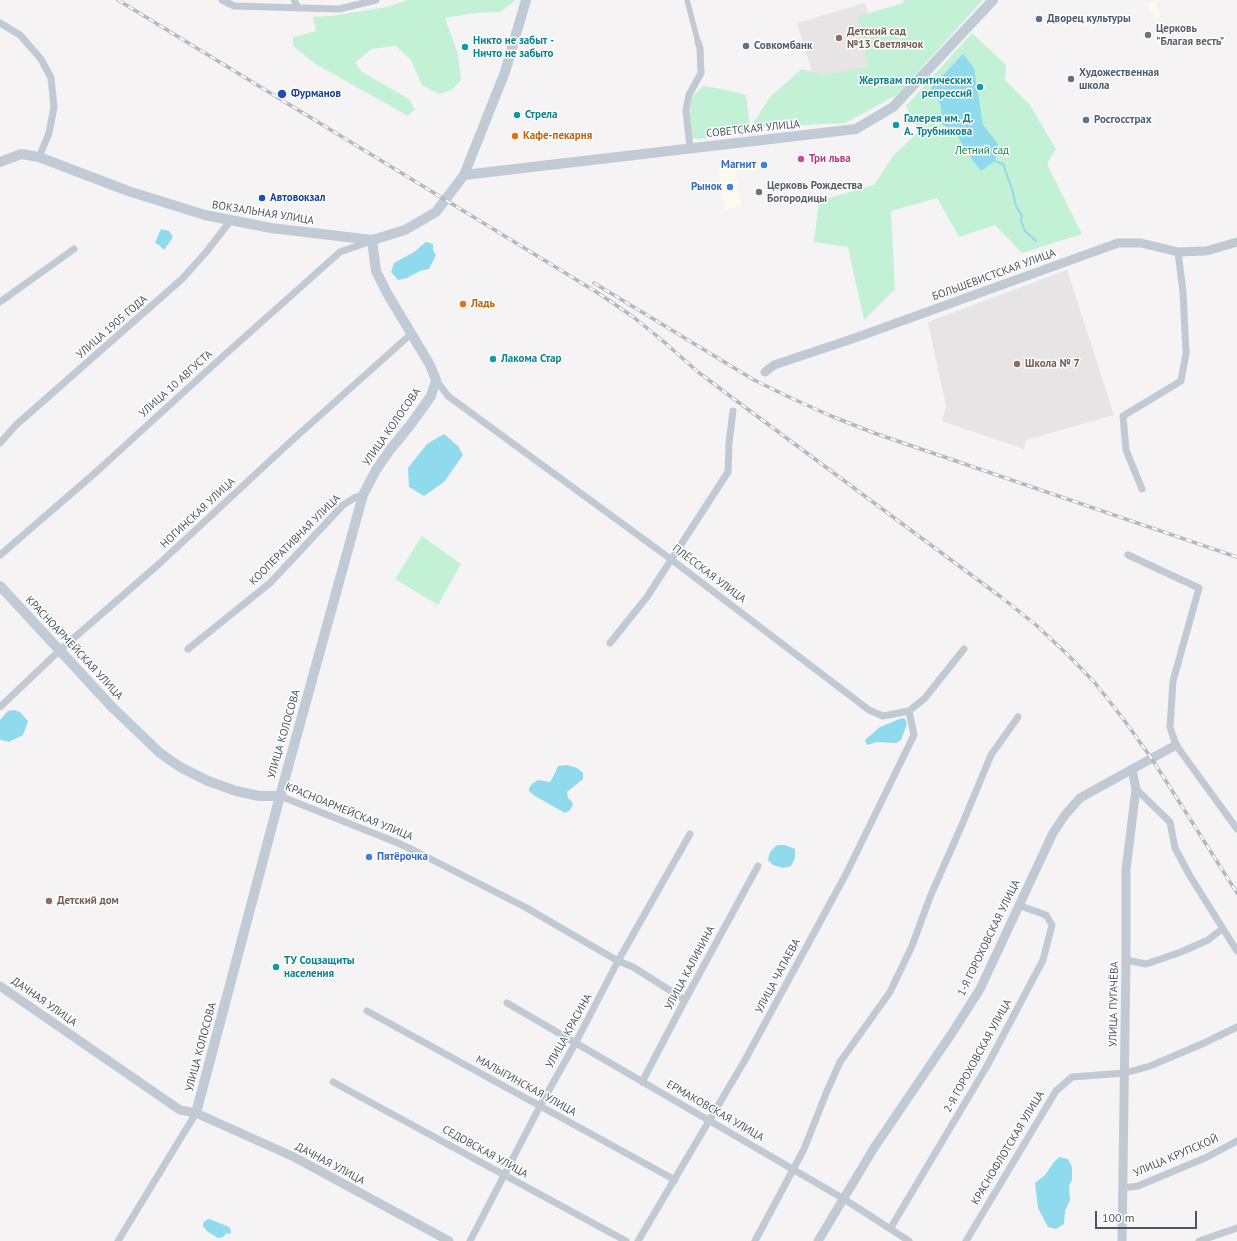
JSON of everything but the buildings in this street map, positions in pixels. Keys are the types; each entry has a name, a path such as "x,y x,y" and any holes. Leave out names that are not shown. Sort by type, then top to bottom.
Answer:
{"main road":[{"name":"ВОКЗАЛЬНАЯ УЛИЦА","path":"0,162 21,154 39,157 128,191 205,215 271,228 372,240 406,230 436,212 464,176 505,72 526,0"},
{"name":"СОВЕТСКАЯ УЛИЦА","path":"464,176 856,129 893,107 993,0"},
{"path":"372,240 376,271 387,293 430,365 436,380"},
{"name":"УЛИЦА КОЛОСОВА","path":"196,1113 362,495 376,470 430,396 436,380"},
{"name":"КРАСНОАРМЕЙСКАЯ УЛИЦА","path":"0,586 59,651 160,753 180,767 208,781 236,792 259,796 280,796"}],"street":[{"path":"222,0 234,6 338,9 376,0"},
{"path":"294,0 298,8"},
{"path":"687,0 700,48 701,73 689,95 686,110 690,148"},
{"path":"0,23 20,35 42,59 51,78 54,107 49,132 39,157"},
{"name":"УЛИЦА 1905 ГОДА","path":"0,443 16,426 182,279 207,251 231,220"},
{"name":"УЛИЦА 10 АВГУСТА","path":"0,554 95,473 214,364 340,252 372,240"},
{"name":"БОЛЬШЕВИСТСКАЯ УЛИЦА","path":"765,372 774,365 852,340 1118,243 1141,243 1178,252 1206,251 1237,242"},
{"path":"0,302 74,249"},
{"path":"1142,489 1126,450 1123,416 1181,381 1186,353 1183,292 1178,252"},
{"name":"НОГИНСКАЯ УЛИЦА","path":"0,707 59,651 160,563 282,450 411,334"},
{"name":"ПЛЁССКАЯ УЛИЦА","path":"436,380 448,396 672,560 869,710 883,716 909,711 925,698 964,649"},
{"path":"610,643 647,597 728,472 729,443 733,411"},
{"name":"КООПЕРАТИВНАЯ УЛИЦА","path":"188,650 270,583 342,505 362,495"},
{"path":"1128,555 1199,588 1173,681 1170,728 1176,746 1237,829"},
{"name":"УЛИЦА ЧАПАЕВА","path":"638,1241 711,1120 749,1053 846,874 914,735 909,711"},
{"path":"755,1241 804,1149 840,1062 890,992 912,946 930,897 992,755 1018,717"},
{"name":"1-Я ГОРОХОВСКАЯ УЛИЦА","path":"818,1241 874,1148 980,989 1018,905 1053,834 1065,815 1080,798 1176,746"},
{"name":"УЛИЦА ПУГАЧЁВА","path":"1122,1241 1126,870 1136,789 1132,769"},
{"path":"1136,789 1170,822 1175,848 1222,929 1237,951"},
{"name":"КРАСНОАРМЕЙСКАЯ УЛИЦА","path":"280,796 398,843 525,907 618,961 633,967 685,1000"},
{"name":"УЛИЦА КРАСИНА","path":"470,1241 618,961 690,834"},
{"name":"УЛИЦА КАЛИНИНА","path":"642,1082 758,866"},
{"name":"2-Я ГОРОХОВСКАЯ УЛИЦА","path":"890,1229 987,1066 1043,960 1052,925 1046,915 1018,905"},
{"path":"1126,960 1146,964 1181,952 1208,940 1222,929"},
{"name":"ДАЧНАЯ УЛИЦА","path":"0,986 180,1110 196,1113 294,1158 449,1241"},
{"name":"ЕРМАКОВСКАЯ УЛИЦА","path":"507,1003 642,1082 711,1120 844,1199 909,1241"},
{"name":"МАЛЫГИНСКАЯ УЛИЦА","path":"367,1011 674,1180"},
{"name":"КРАСНОФЛОТСКАЯ УЛИЦА","path":"966,1241 1056,1090 1072,1077 1125,1073 1150,1066 1237,1027"},
{"name":"СЕДОВСКАЯ УЛИЦА","path":"333,1082 626,1241"},
{"path":"118,1241 196,1113"},
{"name":"УЛИЦА КРУПСКОЙ","path":"1123,1188 1138,1186 1205,1158 1237,1141"},
{"path":"1199,1241 1237,1228"}],"shaded area":[{"path":"1155,1 1161,17 1155,20 1148,4"},
{"name":"Детский сад №13 Светлячок","path":"865,3 883,57 870,67 816,84 797,23"},
{"name":"Рынок","path":"734,165 742,206 725,210 717,168"},
{"name":"Школа № 7","path":"1067,270 1114,415 1026,440 1024,449 942,421 946,406 928,322"}],"green space":[{"path":"407,0 516,0 500,12 475,13 445,18 458,54 461,80 452,90 439,94 422,85 411,60 396,46 371,49 355,63 362,72 409,99 415,109 408,116 314,63 293,46 293,37 316,31 313,17 331,16 387,7"},
{"path":"903,0 983,0 897,95 845,123 750,128 770,97 802,69 823,75 868,67 859,16 904,3"},
{"name":"Летний сад","path":"972,33 1006,65 1005,80 1030,105 1056,149 1047,164 1082,234 1022,253 995,225 959,237 937,198 891,211 895,289 864,320 848,247 814,242 819,201 874,185 893,156 919,131 906,106"},
{"path":"703,86 746,95 750,133 700,139 692,138 690,115 691,99"},
{"path":"422,536 461,564 438,605 395,579"}],"water":[{"path":"963,54 974,68 983,125 998,144 995,161 981,171 967,153 956,133 942,124 941,106 931,88"},
{"path":"161,229 169,231 173,237 164,250 155,243"},
{"path":"426,242 433,244 433,250 436,255 429,269 398,280 391,272 394,263 414,252"},
{"path":"444,434 458,446 463,455 444,482 424,496 409,487 408,468 427,444"},
{"path":"14,710 20,712 28,721 23,735 9,742 1,740 0,720 8,711"},
{"path":"902,718 905,719 907,724 901,740 896,743 877,742 867,745 865,740 880,727"},
{"path":"567,765 577,768 583,773 583,779 567,792 568,798 573,805 570,810 565,813 535,796 529,791 529,788 538,780 550,782 558,766"},
{"path":"777,845 785,845 795,849 795,858 791,866 783,868 773,865 768,860 770,852"},
{"path":"1059,1157 1068,1159 1072,1167 1072,1180 1069,1186 1070,1200 1065,1211 1064,1224 1056,1229 1048,1227 1038,1208 1035,1183 1045,1175"},
{"path":"209,1219 230,1228 230,1234 227,1233 223,1237 218,1238 208,1232 203,1226 203,1223"}],"waterway":[{"path":"995,161 1003,164 1012,189 1016,206 1022,216 1021,221 1025,231 1036,241"}],"railway":[{"path":"118,0 598,293 632,316 698,372 1001,597 1036,625 1095,683 1152,759 1237,893"},
{"path":"594,283 754,380 831,416 874,433 1237,557"}],"place":[{"name":"Дворец культуры","path":"1039,19"},
{"name":"Церковь \"Благая весть\"","path":"1148,35"},
{"name":"Детский сад №13 Светлячок","path":"839,38"},
{"name":"Совкомбанк","path":"746,46"},
{"name":"Никто не забыт - Ничто не забыто","path":"465,47"},
{"name":"Художественная школа","path":"1071,79"},
{"name":"Жертвам политических репрессий","path":"980,87"},
{"name":"Фурманов","path":"282,94"},
{"name":"Стрела","path":"517,115"},
{"name":"Росгосстрах","path":"1086,120"},
{"name":"Галерея им. Д. А. Трубникова","path":"896,125"},
{"name":"Кафе-пекарня","path":"515,136"},
{"name":"Три льва","path":"801,159"},
{"name":"Магнит","path":"764,165"},
{"name":"Рынок","path":"730,187"},
{"name":"Церковь Рождества Богородицы","path":"759,192"},
{"name":"Автовокзал","path":"262,198"},
{"name":"Ладь","path":"463,304"},
{"name":"Лакома Стар","path":"493,359"},
{"name":"Школа № 7","path":"1017,364"},
{"name":"Пятёрочка","path":"369,857"},
{"name":"Детский дом","path":"49,901"},
{"name":"ТУ Соцзащиты населения","path":"276,967"}]}
